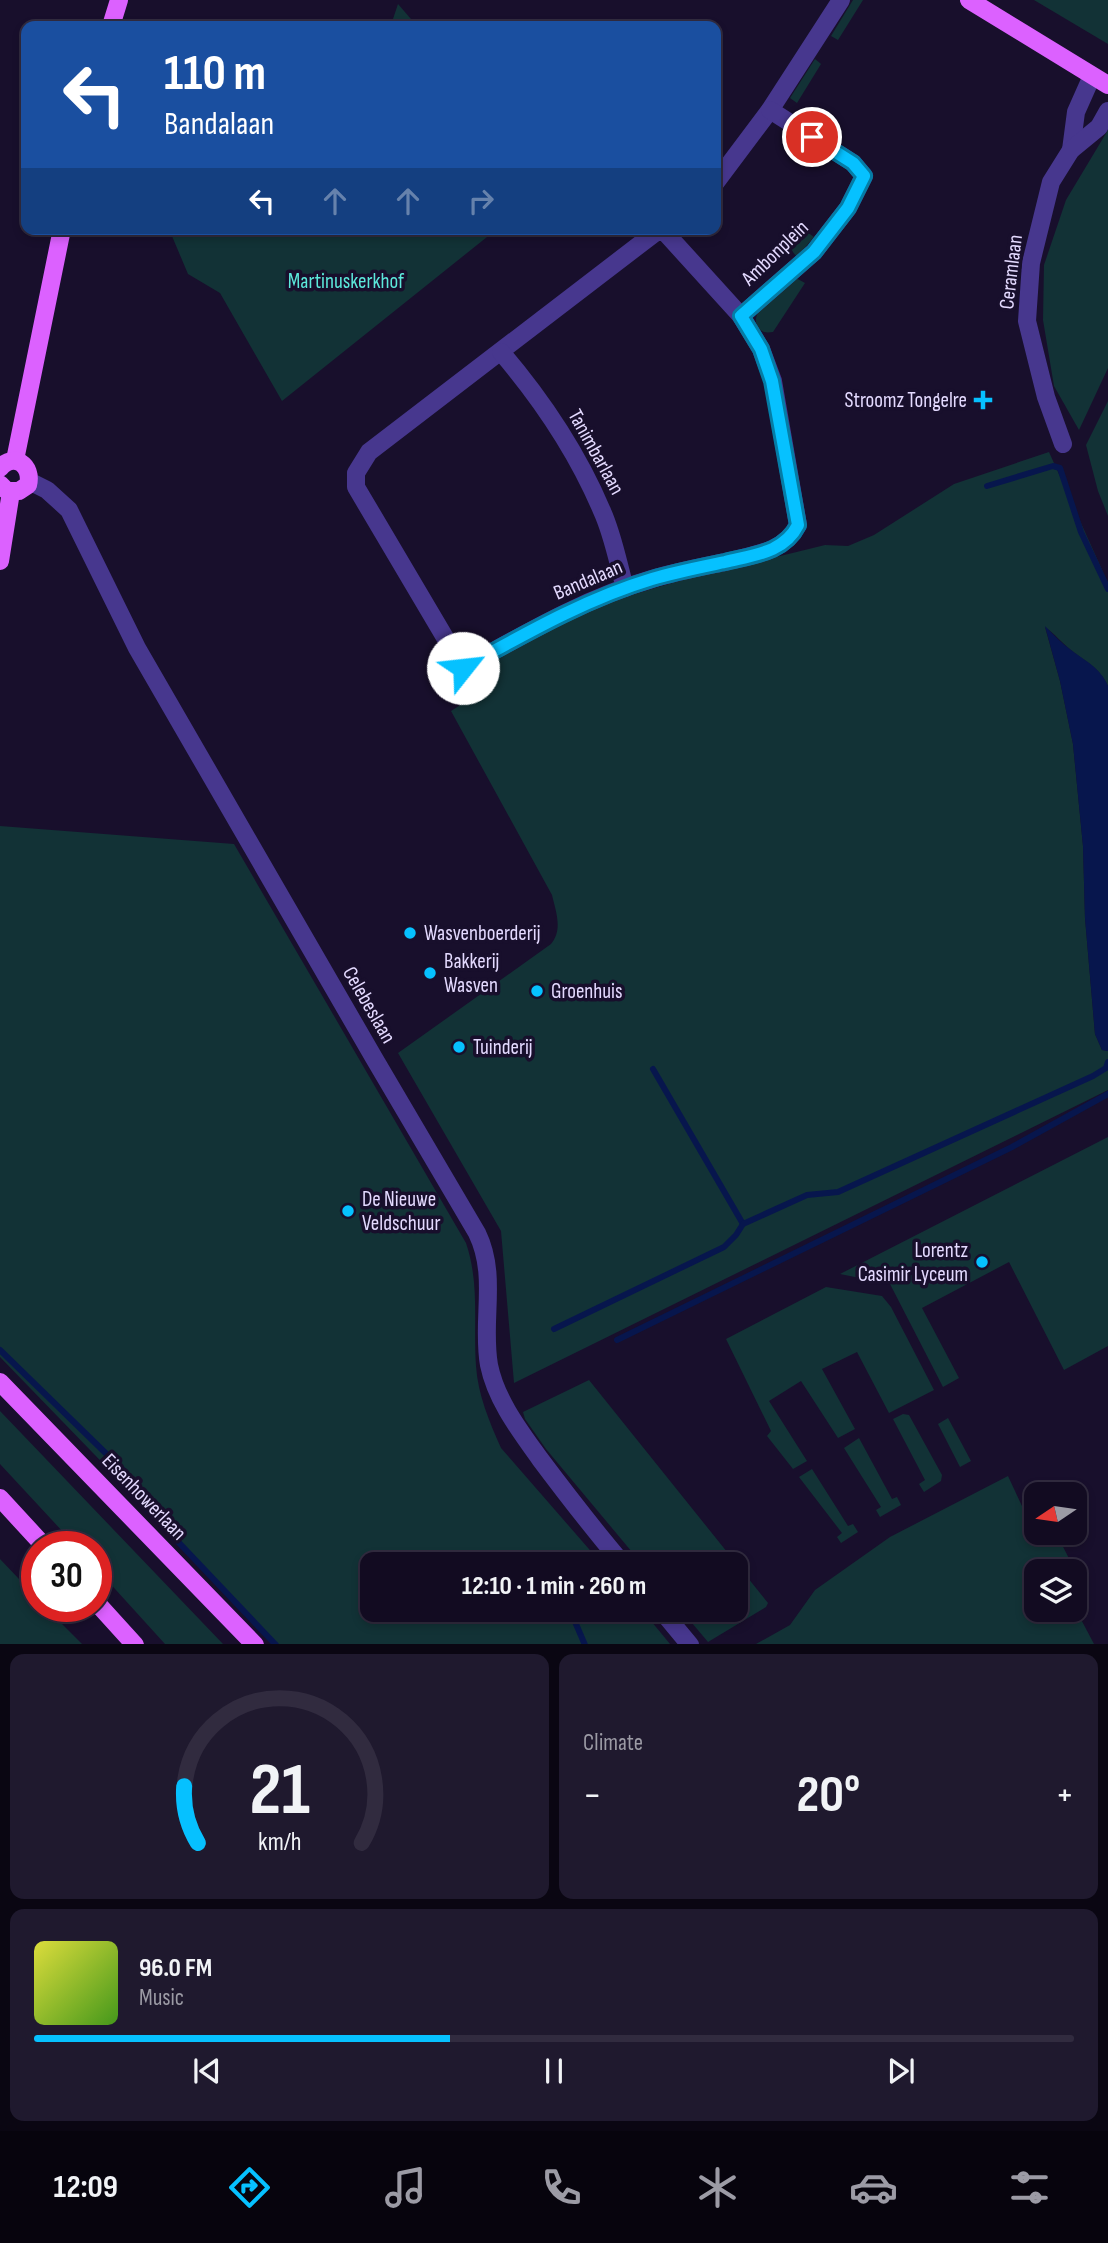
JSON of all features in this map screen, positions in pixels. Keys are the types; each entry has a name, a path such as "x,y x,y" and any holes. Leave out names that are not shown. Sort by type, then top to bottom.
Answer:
{"main road":[{"path":"113,21 119,0"},
{"path":"969,0 1100,81"},
{"path":"0,561 6,488 22,490 29,481 28,469 22,462 7,464 61,235"},
{"name":"Eisenhowerlaan","path":"0,1382 255,1644"},
{"path":"0,1498 30,1531"},
{"path":"112,1619 135,1644"}],"street":[{"path":"721,175 770,110 841,0"},
{"name":"Ceramlaan","path":"1063,444 1046,397 1027,321 1031,263 1051,182 1070,149 1076,112 1100,81"},
{"name":"Ambonplein","path":"741,316 814,252 848,208 864,176 853,163 770,110"},
{"name":"Ceramlaan","path":"1070,149 1099,127 1108,111"},
{"name":"Bandalaan","path":"653,235 369,452 356,473 356,487 463,668 559,616 625,588 651,579 771,551 793,535 798,525 772,381 761,349 741,316 667,235"},
{"name":"Tanimbarlaan","path":"501,352 531,387 576,456 604,513 625,588"},
{"name":"Celebeslaan","path":"29,481 47,491 69,510 137,648 477,1233 484,1247 488,1268 486,1342 496,1387 524,1437 578,1511 613,1552"},
{"path":"671,1622 690,1644"}],"green space":[{"path":"853,0 863,0 838,40 831,36"},
{"path":"1034,0 1108,0 1108,44"},
{"path":"398,4 413,21 392,21"},
{"path":"815,59 821,64 797,103 790,98"},
{"path":"1108,130 1108,368 1079,430 1054,386 1043,320 1044,265 1066,200"},
{"path":"800,227 814,237 797,257 786,244"},
{"name":"Martinuskerkhof","path":"172,235 490,235 282,401 220,293 188,274"},
{"path":"796,278 805,283 773,332 761,330 756,320 762,307"},
{"path":"1108,401 1108,516 1098,491 1086,445"},
{"path":"1049,452 1108,583 1108,686 1097,670 1045,627 1073,744 1083,846 1085,918 1095,1034 1102,1050 1108,1051 1108,1090 514,1383 501,1231 398,1053 551,944 557,933 558,921 552,895 451,711 482,691 471,670 530,638 619,599 825,545 848,546 874,535 954,484"},
{"path":"0,826 234,844 466,1243 475,1289 477,1377 485,1408 501,1448 592,1552 360,1552 360,1622 652,1622 670,1644 278,1644 0,1357"},
{"path":"1108,1137 1108,1346 1064,1370 1009,1262 922,1308 959,1378 943,1387 890,1284 840,1274"},
{"path":"826,1287 882,1296 891,1307 934,1390 889,1413 857,1352 822,1369 855,1429 838,1438 801,1381 769,1401 807,1461 793,1469 767,1436 771,1431 726,1339"},
{"path":"589,1380 727,1552 632,1552 546,1449 523,1412"},
{"path":"0,1411 223,1644 165,1644 112,1586 112,1531 62,1531 0,1464"},
{"path":"903,1414 909,1415 942,1475 941,1481 924,1492 919,1484 925,1480 893,1419"},
{"path":"948,1418 971,1461 960,1467 938,1424"},
{"path":"859,1438 892,1499 897,1497 901,1505 880,1517 876,1510 881,1507 844,1448"},
{"path":"812,1469 848,1526 853,1524 858,1532 841,1543 837,1537 842,1533 799,1477"},
{"path":"1008,1476 1024,1510 1024,1545 1062,1545 1069,1559 1024,1559 1024,1622 1082,1622 1094,1644 756,1644 790,1625 815,1590 890,1537"},
{"path":"0,1559 21,1581 21,1622 60,1622 82,1644 0,1644"},
{"path":"748,1578 768,1603 748,1618"},
{"path":"691,1622 741,1622 708,1642"}],"shaded area":[{"path":"1045,626 1096,669 1108,686 1108,1051 1102,1050 1095,1034 1085,918 1083,846 1073,744"}],"waterway":[{"path":"987,486 1053,466 1060,468 1081,532 1108,589"},
{"path":"554,1329 724,1247 743,1224 807,1195 838,1192 1093,1076 1106,1068 1108,1062"},
{"path":"653,1069 743,1224"},
{"path":"617,1340 1012,1147 1108,1094"},
{"path":"0,1350 125,1472 145,1507 275,1644"},
{"path":"575,1622 585,1644"}],"place":[{"name":"Stroomz Tongelre","path":"983,400"},
{"name":"Wasvenboerderij","path":"410,933"},
{"name":"Bakkerij Wasven","path":"430,973"},
{"name":"Groenhuis","path":"537,991"},
{"name":"Tuinderij","path":"459,1047"},
{"name":"De Nieuwe Veldschuur","path":"348,1211"},
{"name":"Lorentz Casimir Lyceum","path":"982,1262"}],"route":[{"path":"463,668 559,616 625,588 651,579 771,551 793,535 798,525 772,381 761,349 741,316 814,252 848,208 864,176 853,163 812,137"}]}
